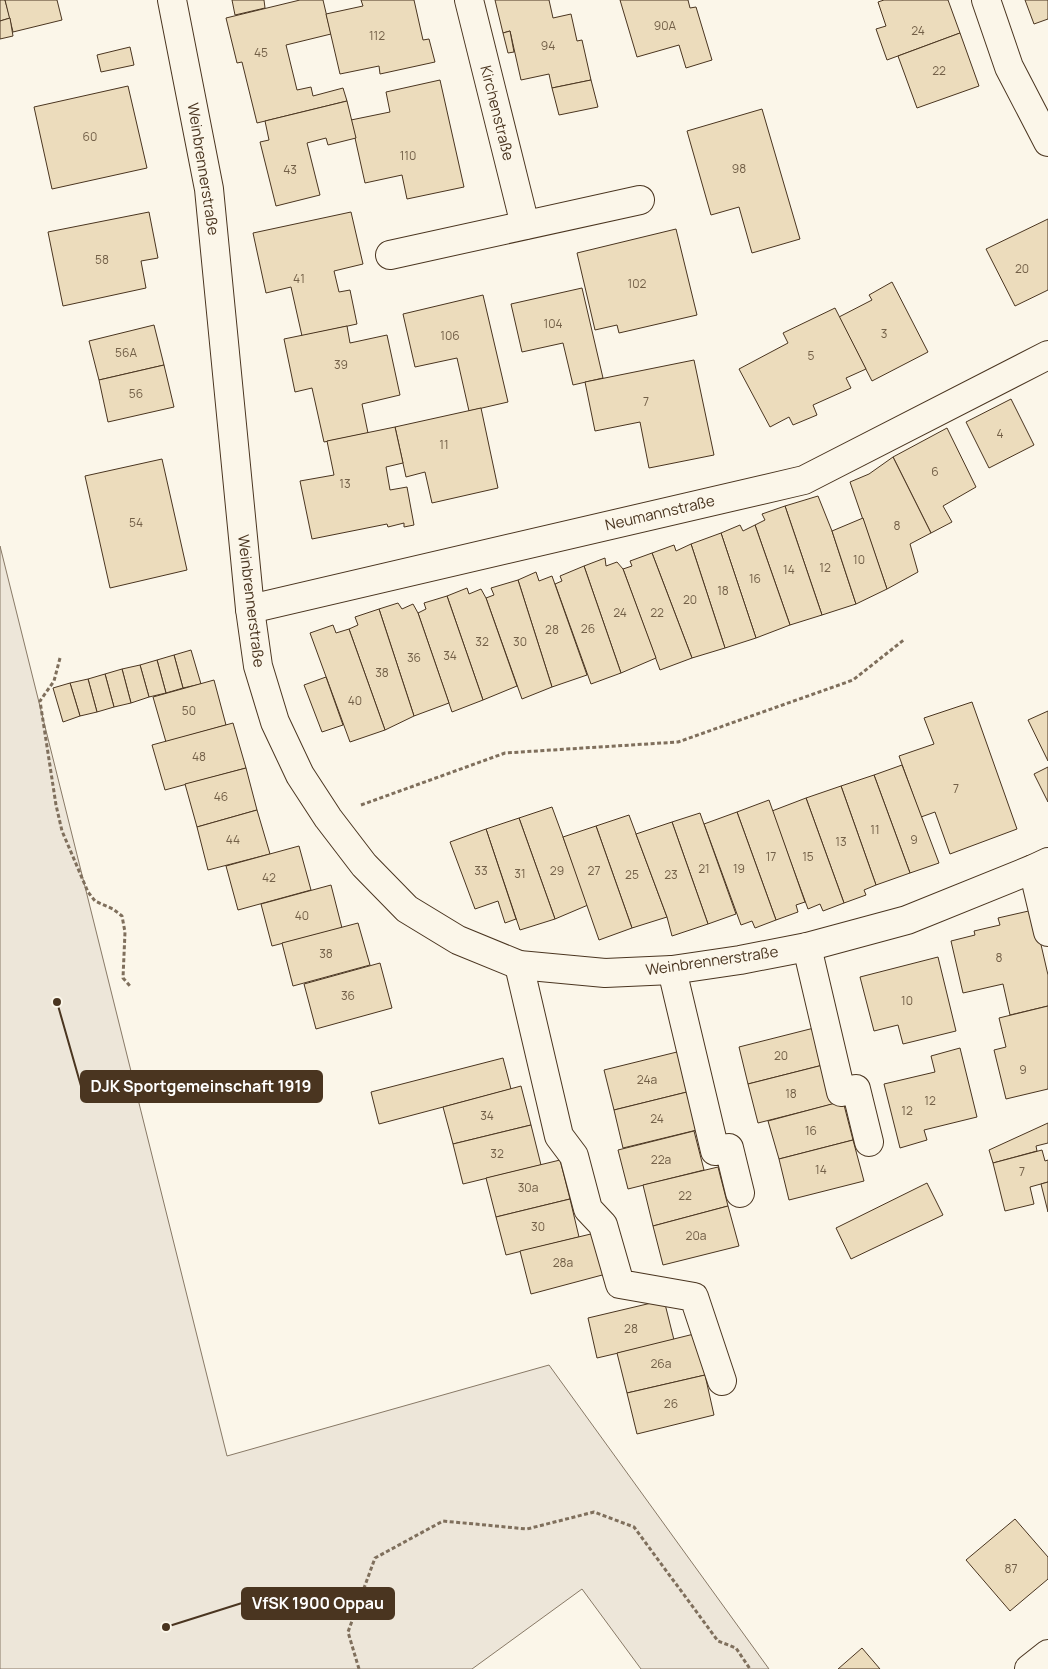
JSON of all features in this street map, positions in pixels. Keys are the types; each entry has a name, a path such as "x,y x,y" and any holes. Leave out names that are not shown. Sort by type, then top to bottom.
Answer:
{"street":[{"name":"Weinbrennerstraße","path":"172,0 209,189 250,609 258,666 275,722 300,775 328,818 364,865 406,910 458,940 519,965 606,973 672,970 740,960 807,946 906,920 1041,865"},
{"name":"Kirchenstraße","path":"468,0 525,225"},
{"path":"986,0 1010,67 1048,142"},
{"path":"390,255 640,200"},
{"name":"Neumannstraße","path":"250,609 804,480 1048,356"},
{"path":"1041,865 1048,932"},
{"path":"807,946 841,1092 856,1088 869,1142"},
{"path":"519,965 559,1136 574,1156 588,1209 603,1225 620,1284 694,1297 722,1381"},
{"path":"672,970 716,1151 729,1148 740,1193"},
{"path":"1030,1669 1048,1654"}],"path":[{"path":"328,818 505,753 678,742 853,680 905,639"},
{"path":"60,658 54,681 40,701 56,805 62,831 88,892 95,901 113,909 122,916 125,932 123,978 130,986"},
{"path":"359,1669 348,1632 376,1558 443,1521 527,1529 594,1512 634,1527 718,1641 736,1648 750,1669"}],"shaded area":[{"path":"0,546 227,1456 549,1365 769,1669 641,1669 582,1589 472,1669 0,1669"}],"building":[{"path":"0,0 5,0 10,18 0,21"},
{"path":"5,0 57,0 62,20 13,32"},
{"path":"232,0 264,0 265,8 235,15"},
{"path":"300,0 323,0 331,34 286,45 297,90 311,87 313,96 343,88 347,101 257,123 242,62 237,63 226,18"},
{"path":"361,0 414,0 423,40 429,39 435,62 380,74 379,66 340,74 326,14 363,6"},
{"path":"495,0 549,0 553,18 571,14 577,41 582,40 591,80 552,88 549,74 521,80 510,31 503,33"},
{"path":"620,0 688,0 690,8 696,7 712,60 686,68 679,45 637,57"},
{"path":"884,0 948,0 960,33 887,60 876,29 886,26 878,2"},
{"path":"1025,0 1048,0 1048,19 1034,24"},
{"path":"10,18 13,36 0,39 0,21"},
{"path":"510,31 514,52 508,53 503,33"},
{"path":"960,33 979,86 917,108 898,56"},
{"path":"130,47 134,65 101,72 97,55"},
{"path":"440,80 464,187 407,199 402,175 365,183 351,120 390,112 386,92"},
{"path":"591,80 598,107 559,115 552,88"},
{"path":"128,86 147,168 52,189 34,107"},
{"path":"347,101 356,138 328,145 326,138 307,143 320,195 276,206 260,142 269,140 265,121"},
{"path":"762,109 800,239 752,253 739,207 711,215 687,131"},
{"path":"149,212 158,258 141,261 146,288 63,306 48,232"},
{"path":"351,212 363,264 334,271 339,292 350,290 357,324 302,336 291,287 266,293 253,233"},
{"path":"1048,219 1048,290 1015,306 986,249"},
{"path":"676,229 697,315 619,333 617,325 595,330 577,253"},
{"path":"892,282 928,352 872,381 839,317 872,300 869,295"},
{"path":"582,288 603,378 573,385 563,343 522,352 511,304"},
{"path":"483,295 508,402 469,411 457,358 415,367 403,314"},
{"path":"835,308 866,369 846,378 851,388 813,405 817,415 793,425 789,417 770,427 739,369 788,343 783,333"},
{"path":"154,325 164,365 99,380 89,341"},
{"path":"347,326 350,343 387,335 400,395 362,404 368,433 324,442 312,388 295,392 284,339"},
{"path":"694,360 714,455 649,468 640,422 595,431 585,382"},
{"path":"164,365 174,407 108,422 99,380"},
{"path":"1011,399 1034,445 989,468 966,422"},
{"path":"481,408 498,488 432,503 425,472 406,477 395,427"},
{"path":"395,427 403,463 386,467 390,490 407,487 414,525 404,527 404,523 388,527 387,524 312,539 300,481 334,475 327,441"},
{"path":"947,428 976,487 943,506 952,522 931,533 893,457"},
{"path":"893,457 931,533 910,544 918,572 887,589 850,482 869,474"},
{"path":"162,459 187,570 110,588 85,476"},
{"path":"818,496 832,531 856,604 822,615 785,506"},
{"path":"785,506 822,615 790,625 755,525 765,520 762,514"},
{"path":"863,518 887,589 856,604 832,531"},
{"path":"740,525 743,531 755,525 790,625 756,638 721,533"},
{"path":"721,533 756,638 725,648 691,544"},
{"path":"691,544 725,648 692,658 652,553 674,545 676,551"},
{"path":"652,553 692,658 660,670 623,569 632,566 630,561"},
{"path":"605,558 606,566 617,562 623,569 656,658 621,673 584,566"},
{"path":"584,566 621,673 591,684 555,584 562,581 560,576"},
{"path":"536,572 539,581 552,576 587,675 552,687 518,580"},
{"path":"518,580 552,687 522,699 486,598 494,595 491,588"},
{"path":"467,588 469,594 481,589 486,598 517,686 483,700 447,596"},
{"path":"447,596 483,700 452,712 418,613 426,609 424,603"},
{"path":"398,603 402,609 413,604 418,613 449,703 414,716 379,609"},
{"path":"379,609 414,716 385,730 349,629 358,625 355,617"},
{"path":"333,625 336,633 349,629 385,730 350,742 310,633"},
{"path":"191,650 201,684 183,688 174,655"},
{"path":"174,655 183,688 166,693 157,660"},
{"path":"157,660 166,693 149,697 140,665"},
{"path":"140,665 149,697 131,703 122,669"},
{"path":"122,669 131,703 114,707 105,674"},
{"path":"105,674 114,707 97,712 88,679"},
{"path":"326,677 343,725 322,732 304,685"},
{"path":"88,679 97,712 80,716 70,683"},
{"path":"214,680 226,725 166,742 153,697"},
{"path":"70,683 80,716 63,722 53,688"},
{"path":"972,702 1017,829 950,854 935,812 921,817 899,756 934,744 924,718"},
{"path":"1048,711 1048,761 1028,720"},
{"path":"233,723 246,768 165,790 152,745"},
{"path":"902,765 939,863 910,873 874,775"},
{"path":"1048,767 1048,802 1034,774"},
{"path":"246,768 257,810 197,827 185,784"},
{"path":"874,775 910,873 876,885 841,786"},
{"path":"841,786 876,885 864,890 866,895 844,903 806,798"},
{"path":"806,798 844,903 823,911 820,904 808,909 772,811"},
{"path":"769,800 805,902 796,905 798,912 776,920 737,812"},
{"path":"552,807 588,905 555,919 519,818"},
{"path":"257,810 270,854 208,870 197,827"},
{"path":"737,812 776,920 755,928 752,921 741,925 704,824"},
{"path":"700,813 736,914 708,924 672,822"},
{"path":"629,815 667,917 632,928 596,826"},
{"path":"519,818 555,919 520,930 486,829"},
{"path":"672,822 708,924 672,936 667,917 636,834"},
{"path":"596,826 632,928 599,940 563,837"},
{"path":"486,829 516,919 505,923 498,901 475,909 450,842"},
{"path":"299,846 311,890 238,910 226,866"},
{"path":"331,885 342,928 272,946 261,904"},
{"path":"1033,910 1048,975 1048,1006 1010,1015 1003,984 963,993 951,941 975,935 974,931 1000,925 998,918"},
{"path":"358,923 370,965 293,986 282,943"},
{"path":"938,957 956,1031 903,1044 898,1025 874,1031 860,977"},
{"path":"380,963 392,1008 316,1029 304,984"},
{"path":"1048,1006 1048,1089 1006,1099 994,1050 1006,1047 999,1018"},
{"path":"814,1028 823,1065 748,1084 739,1047"},
{"path":"960,1048 977,1117 924,1130 927,1140 900,1148 884,1084 935,1072 931,1056"},
{"path":"681,1051 691,1091 614,1110 604,1070"},
{"path":"503,1058 511,1089 379,1124 371,1092"},
{"path":"823,1065 833,1104 758,1123 748,1084"},
{"path":"521,1086 531,1125 453,1144 443,1107"},
{"path":"691,1091 701,1129 623,1148 614,1110"},
{"path":"843,1101 853,1140 779,1159 768,1121"},
{"path":"1048,1123 1048,1143 1036,1146 1037,1151 993,1163 989,1150"},
{"path":"531,1125 541,1165 463,1184 453,1144"},
{"path":"694,1131 704,1170 628,1189 618,1150"},
{"path":"853,1140 864,1181 789,1200 779,1159"},
{"path":"1042,1150 1045,1161 1048,1160 1048,1182 1030,1187 1034,1204 1005,1211 993,1163"},
{"path":"560,1160 570,1199 496,1217 486,1178"},
{"path":"718,1167 728,1206 653,1226 643,1185"},
{"path":"1048,1182 1048,1212 1041,1184"},
{"path":"927,1183 943,1215 851,1259 836,1228"},
{"path":"570,1199 579,1237 506,1255 496,1217"},
{"path":"728,1206 739,1246 663,1265 653,1226"},
{"path":"595,1233 606,1274 531,1294 520,1251"},
{"path":"664,1300 674,1340 597,1358 588,1318"},
{"path":"694,1334 705,1375 627,1393 617,1353"},
{"path":"705,1375 714,1415 637,1434 627,1393"},
{"path":"1015,1519 1048,1557 1048,1579 1010,1611 966,1560"},
{"path":"862,1648 880,1669 838,1669"}],"place":[{"name":"DJK Sportgemeinschaft 1919","path":"57,1002"},
{"name":"VfSK 1900 Oppau","path":"166,1627"}]}
